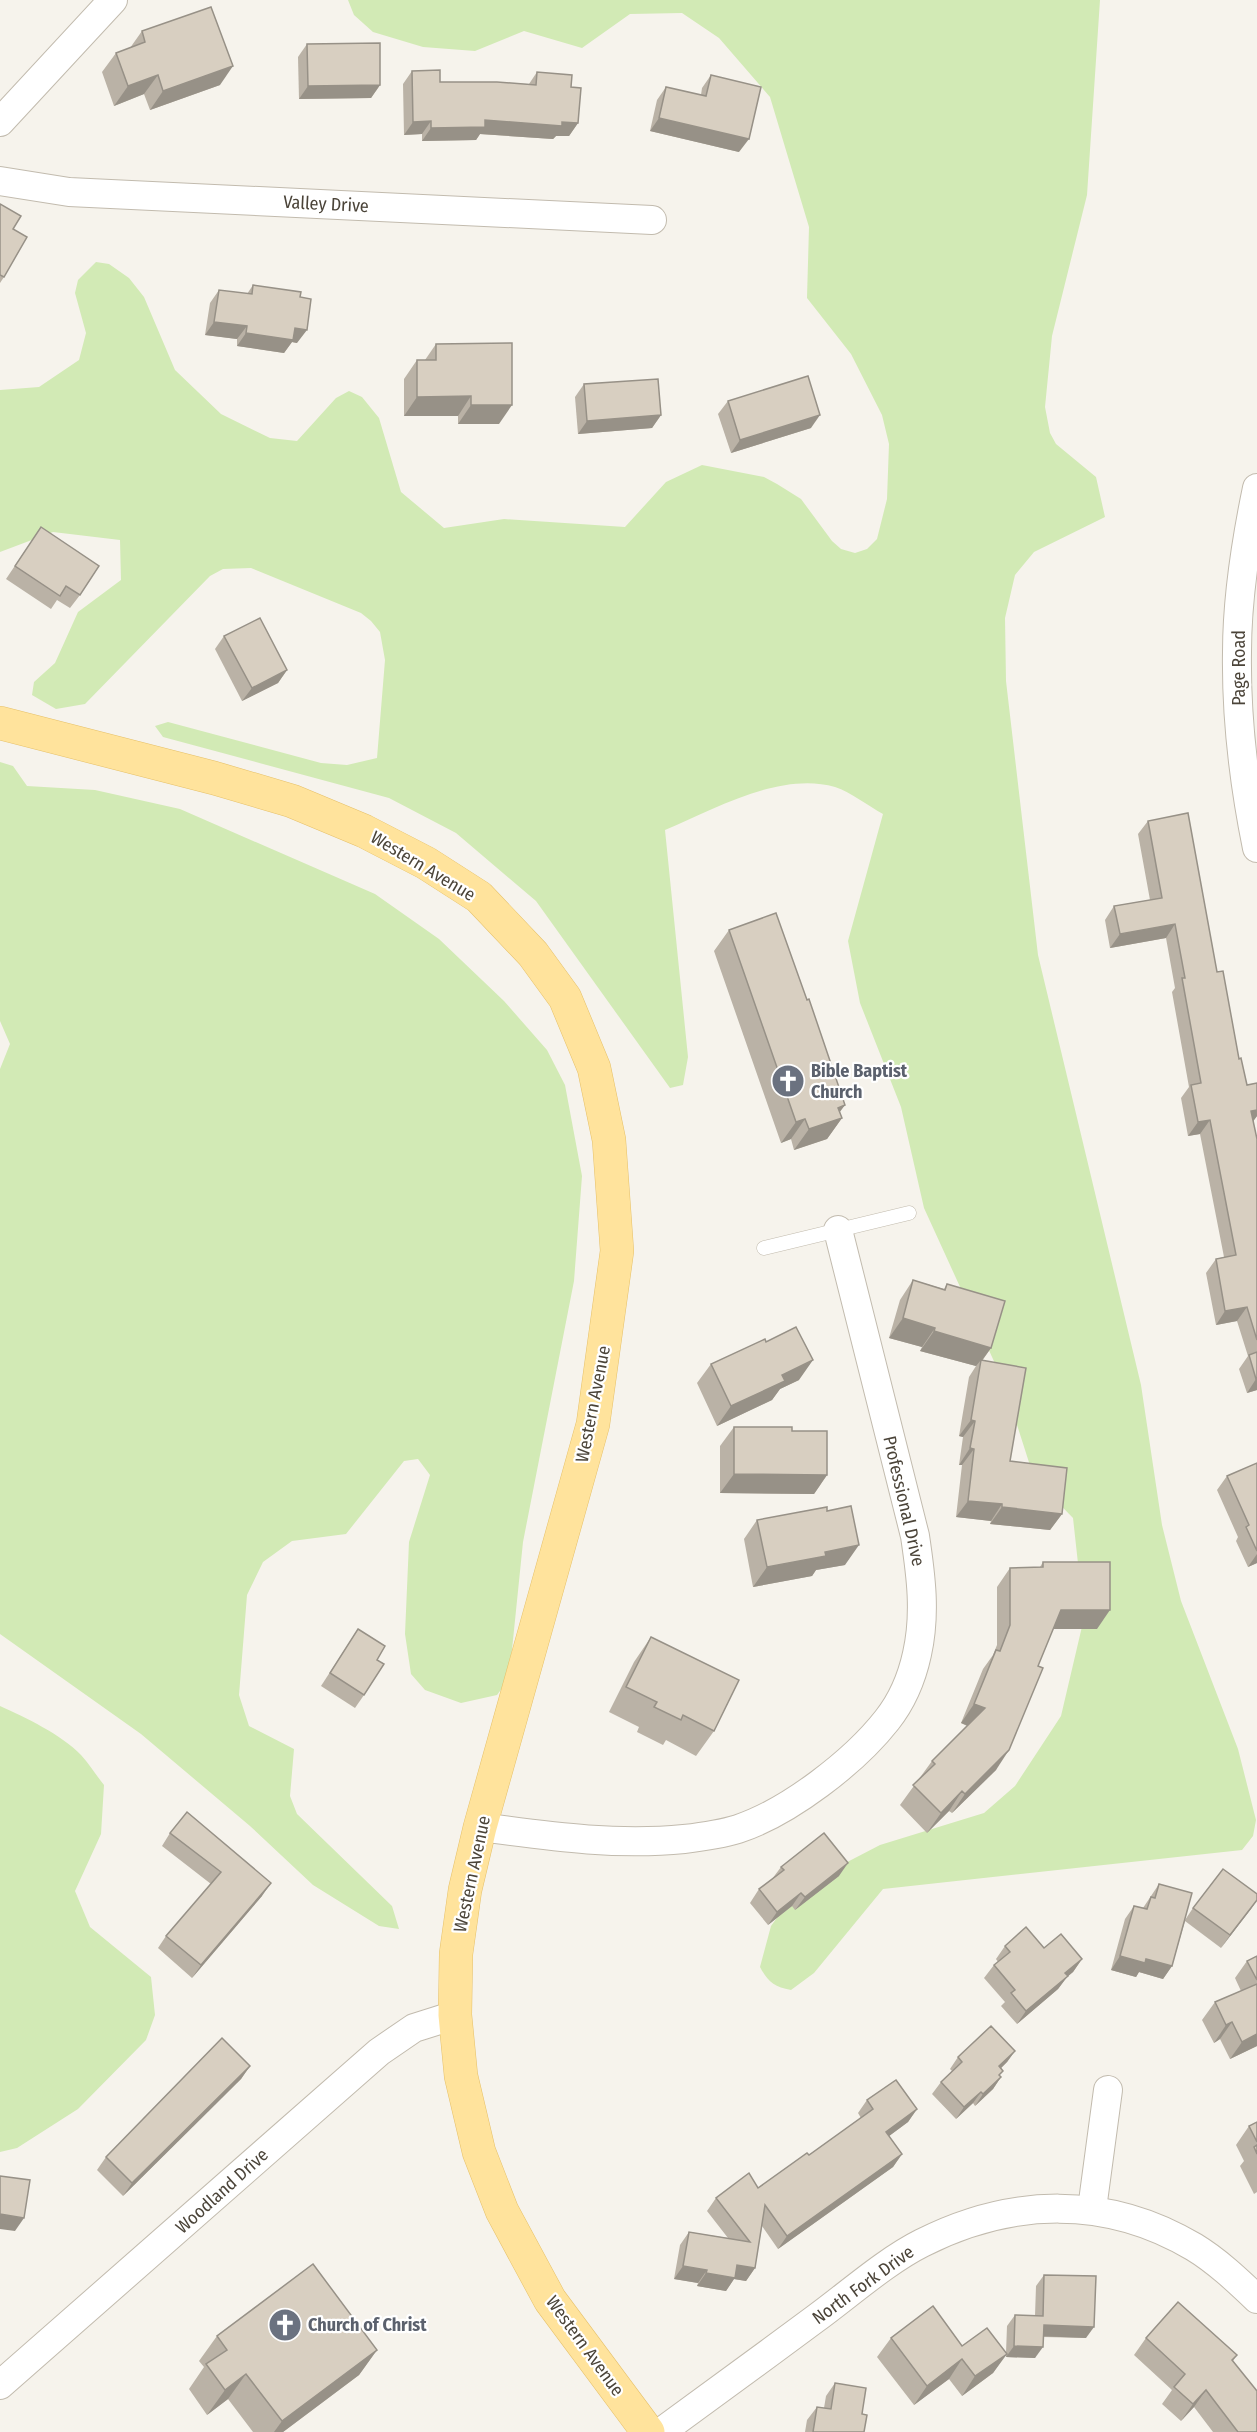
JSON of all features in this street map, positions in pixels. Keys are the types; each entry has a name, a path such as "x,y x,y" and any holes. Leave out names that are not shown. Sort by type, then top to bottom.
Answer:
{"main road":[{"name":"Western Avenue","path":"0,723 214,778 292,801 364,831 426,863 479,897 533,954 565,998 594,1068 607,1129 614,1189 617,1251 593,1424 480,1827 465,1890 456,1954 455,2015 461,2076 479,2152 502,2211 550,2300 648,2432"}],"street":[{"path":"0,122 113,0"},
{"name":"Valley Drive","path":"0,181 69,192 652,220"},
{"name":"Page Road","path":"1257,488 1249,526 1237,651 1239,708 1248,805 1257,848"},
{"name":"Professional Drive","path":"480,1827 579,1840 632,1843 687,1839 738,1829 784,1807 821,1782 861,1750 888,1718 906,1690 917,1656 923,1622 922,1583 915,1536 838,1230"},
{"name":"Woodland Drive","path":"0,2385 379,2052 414,2028 455,2015"},
{"path":"1092,2209 1108,2090"},
{"name":"North Fork Drive","path":"662,2432 920,2244 958,2228 1002,2214 1050,2207 1092,2209 1160,2228 1196,2248 1226,2270 1257,2299"}],"lane":[{"path":"764,1248 909,1214"}],"green space":[{"path":"348,0 1100,0 1087,195 1052,336 1045,407 1050,433 1056,444 1096,477 1105,517 1034,552 1015,575 1005,618 1006,681 1038,955 1141,1385 1162,1525 1181,1601 1238,1749 1256,1820 1253,1836 1242,1850 883,1889 814,1973 791,1990 772,1983 760,1967 771,1926 779,1915 828,1872 880,1845 984,1813 1015,1786 1061,1716 1084,1618 1073,1518 1034,1478 1003,1381 924,1208 901,1107 860,1003 848,941 883,814 835,787 814,783 793,784 748,795 665,830 688,1057 683,1085 670,1088 536,901 456,833 389,798 163,737 155,726 168,722 321,763 347,765 377,758 385,660 380,632 361,613 251,568 223,569 210,576 85,704 56,709 32,695 34,682 55,663 78,612 121,580 120,540 53,532 0,552 0,390 39,387 79,360 86,333 75,293 78,280 96,262 109,264 129,278 144,297 175,370 221,414 270,438 297,441 336,398 349,391 362,397 379,418 401,492 444,528 504,519 625,527 666,482 702,465 764,477 777,484 801,499 832,541 841,549 855,553 867,549 877,539 887,499 889,444 882,415 851,354 807,298 809,227 770,97 719,38 682,13 630,14 582,48 524,31 475,51 423,47 373,32 354,15"},
{"path":"0,762 13,766 27,786 95,790 180,809 375,894 439,939 504,1001 547,1050 565,1085 582,1176 574,1281 523,1542 509,1679 497,1695 461,1703 425,1690 411,1674 405,1634 409,1542 430,1475 418,1459 404,1461 346,1534 292,1541 263,1562 247,1595 239,1695 249,1726 294,1749 290,1796 297,1814 392,1906 399,1929 379,1926 313,1885 250,1826 141,1734 0,1634 0,1069 10,1044 0,1021"},
{"path":"0,1706 64,1740 81,1755 104,1785 101,1834 75,1891 90,1927 151,1977 155,2015 146,2040 78,2109 17,2148 0,2152"}],"building":[{"path":"211,7 233,66 163,91 158,75 128,86 116,53 145,42 142,31"},
{"path":"380,43 380,85 308,86 307,44"},
{"path":"440,70 440,82 536,85 537,72 572,75 571,87 581,88 578,123 562,122 562,126 485,120 485,127 431,128 431,121 413,122 412,71"},
{"path":"711,75 761,87 749,139 659,118 666,87 706,96"},
{"path":"0,204 21,216 13,229 27,237 4,277 0,275"},
{"path":"253,285 301,292 300,297 311,299 307,330 295,328 293,340 246,333 247,326 214,322 219,290 252,294"},
{"path":"512,343 512,405 471,405 471,396 417,397 417,360 436,360 436,344"},
{"path":"808,376 820,415 740,440 728,401"},
{"path":"658,379 661,415 587,421 584,384"},
{"path":"41,527 99,566 80,595 66,586 60,596 15,566"},
{"path":"260,618 287,670 252,688 224,636"},
{"path":"1188,813 1217,972 1223,971 1239,1059 1241,1058 1247,1085 1257,1083 1257,1110 1251,1111 1257,1139 1257,1340 1247,1307 1225,1311 1216,1259 1236,1255 1210,1120 1198,1122 1191,1085 1201,1083 1182,978 1185,978 1175,924 1120,934 1114,906 1162,898 1148,821"},
{"path":"776,913 807,1000 809,999 845,1105 838,1108 842,1118 809,1129 805,1119 796,1122 729,930"},
{"path":"913,1280 945,1290 947,1284 1005,1301 991,1348 934,1331 935,1328 903,1318"},
{"path":"796,1327 813,1360 782,1375 785,1381 731,1406 711,1364"},
{"path":"1257,1352 1257,1378 1256,1379 1249,1355"},
{"path":"981,1360 1026,1368 1010,1461 1067,1468 1062,1514 968,1501 974,1449 970,1448 975,1421 971,1420"},
{"path":"734,1427 792,1427 792,1431 827,1431 827,1475 734,1474"},
{"path":"1257,1463 1257,1551 1246,1527 1249,1525 1227,1476"},
{"path":"851,1506 859,1545 825,1552 826,1556 767,1567 757,1520 827,1507 827,1511"},
{"path":"1043,1562 1110,1562 1110,1610 1061,1610 1038,1666 1043,1668 1009,1750 965,1794 962,1791 941,1813 913,1785 935,1764 932,1761 985,1708 974,1704 996,1650 1000,1651 1010,1625 1010,1568 1043,1567"},
{"path":"358,1629 385,1646 377,1660 384,1664 364,1695 330,1673"},
{"path":"651,1637 739,1680 714,1731 683,1715 681,1720 654,1707 657,1702 626,1687"},
{"path":"187,1812 271,1883 201,1965 166,1936 221,1872 170,1833"},
{"path":"824,1833 848,1863 805,1897 801,1893 777,1912 759,1889 784,1870 781,1867"},
{"path":"1223,1869 1257,1894 1257,1900 1230,1935 1193,1908"},
{"path":"1159,1884 1192,1893 1172,1966 1146,1959 1145,1963 1120,1956 1134,1906 1147,1909 1151,1897 1155,1898"},
{"path":"1026,1927 1044,1948 1061,1934 1082,1959 1065,1973 1068,1976 1026,2011 1011,1993 1015,1990 994,1965 1010,1952 1005,1946"},
{"path":"1257,1956 1257,1980 1247,1961"},
{"path":"1257,1984 1257,2034 1242,2042 1232,2022 1226,2025 1215,2002"},
{"path":"991,2026 1015,2051 999,2066 1003,2071 999,2075 1001,2077 983,2094 981,2092 964,2107 941,2082 962,2062 958,2057"},
{"path":"222,2038 250,2066 132,2183 106,2157"},
{"path":"896,2080 917,2109 886,2132 902,2154 787,2236 765,2205 755,2268 737,2265 735,2278 683,2266 689,2232 750,2242 716,2198 749,2173 758,2188 807,2153 809,2155 873,2109 867,2100"},
{"path":"1257,2122 1257,2142 1249,2126"},
{"path":"0,2176 30,2180 24,2218 0,2214"},
{"name":"Church of Christ","path":"313,2264 377,2350 282,2421 246,2374 225,2390 206,2364 227,2350 217,2336"},
{"path":"1044,2275 1096,2276 1094,2327 1044,2325 1043,2347 1014,2346 1015,2315 1043,2316"},
{"path":"1178,2302 1237,2355 1232,2360 1257,2391 1257,2432 1238,2432 1206,2390 1193,2404 1174,2387 1185,2374 1146,2338"},
{"path":"933,2306 962,2346 987,2328 1007,2354 975,2376 962,2359 927,2386 891,2338"},
{"path":"835,2383 866,2388 862,2414 867,2415 864,2432 813,2432 817,2407 831,2409"}],"place":[{"name":"Bible Baptist Church","path":"788,1081"},
{"name":"Church of Christ","path":"285,2325"}]}
